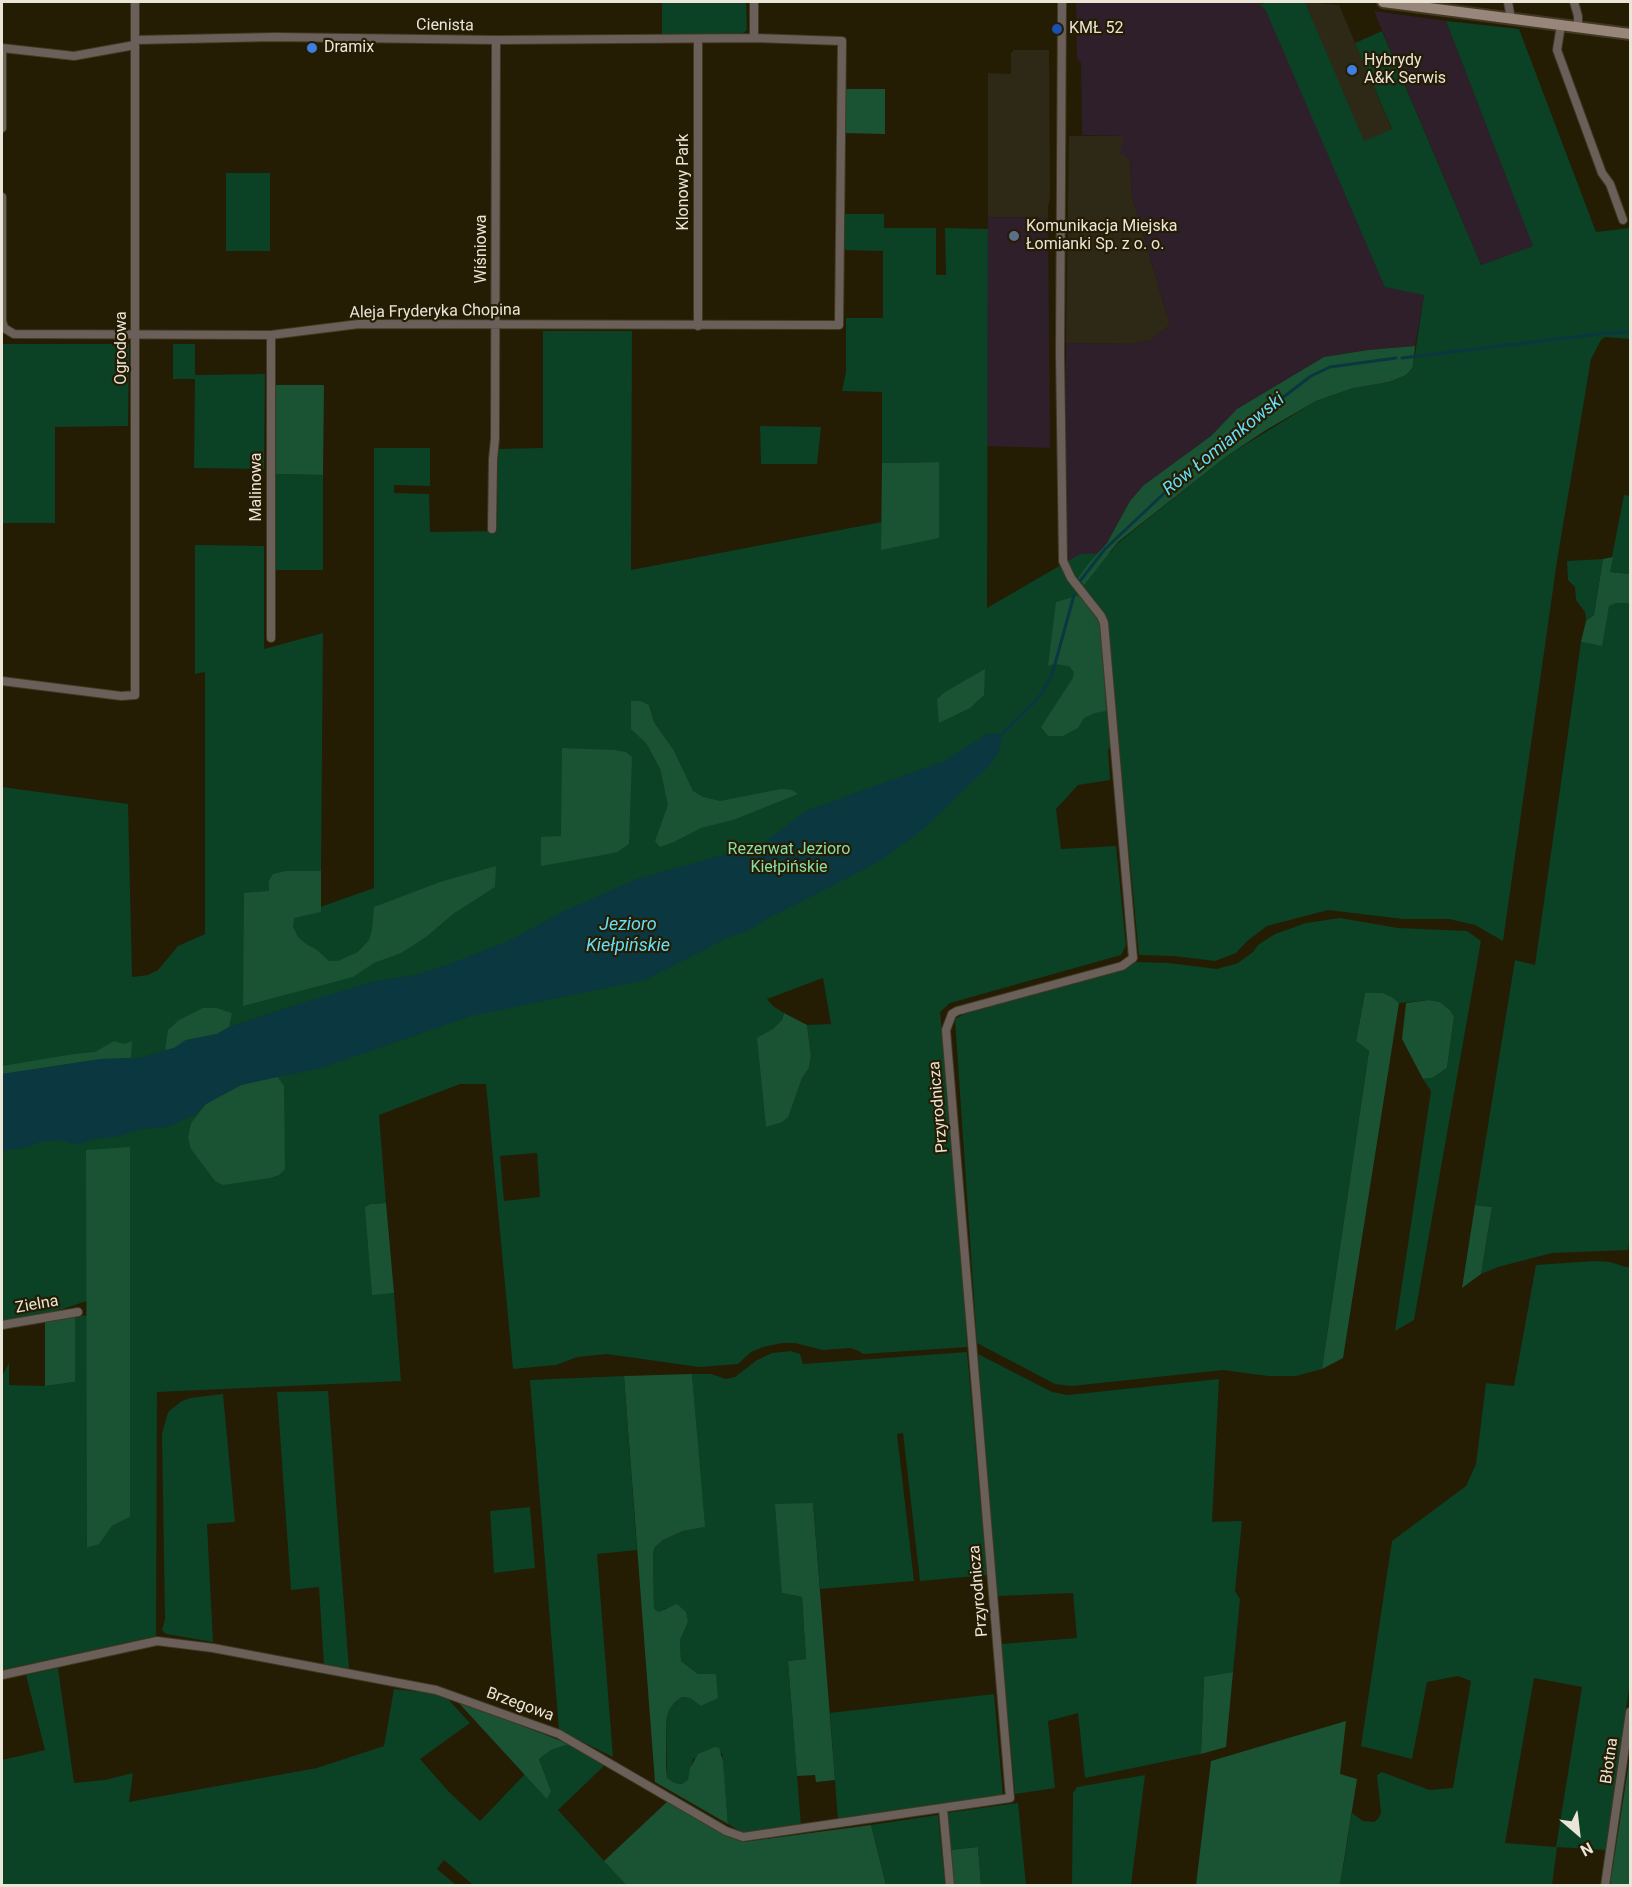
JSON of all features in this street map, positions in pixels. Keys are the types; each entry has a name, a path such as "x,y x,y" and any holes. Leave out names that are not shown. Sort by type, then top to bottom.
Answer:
{"street":[{"name":"Ogrodowa","path":"2,681 121,696 135,695 135,2"},
{"path":"754,2 754,38"},
{"name":"Przyrodnicza","path":"1010,1798 946,1030 952,1014 957,1011 1122,966 1133,958 1104,623 1071,578 1063,561 1060,353 1062,2"},
{"path":"1383,2 1437,5 1511,19 1630,34"},
{"path":"1508,2 1511,19"},
{"path":"1574,2 1578,16 1578,28"},
{"path":"1560,25 1557,50 1602,173 1610,184 1623,220"},
{"name":"Cienista","path":"2,48 74,56 135,42 275,37 496,40 754,38 842,41 839,325"},
{"name":"Klonowy Park","path":"698,39 698,326"},
{"name":"Wiśniowa","path":"492,529 496,40"},
{"path":"2,48 2,128"},
{"path":"2,197 2,322"},
{"name":"Aleja Fryderyka Chopina","path":"2,322 4,328 14,334 271,335 359,324 839,325"},
{"name":"Malinowa","path":"271,335 271,638"},
{"name":"Zielna","path":"2,1325 78,1312"},
{"name":"Brzegowa","path":"2,1675 157,1641 183,1643 436,1689 559,1734 743,1837 1010,1798"},
{"name":"Błotna","path":"1605,1886 1630,1712"},
{"path":"943,1809 950,1886"}],"shaded area":[{"path":"1076,2 1259,3 1266,11 1424,295 1415,346 1324,357 1237,409 1211,436 1144,485 1130,501 1107,543 1078,578 1065,560 1066,343 1132,344 1151,340 1170,325 1132,196 1130,161 1125,155 1120,155 1123,136 1082,135 1081,63 1077,59"},
{"path":"1305,2 1339,5 1392,130 1363,142"},
{"path":"1374,11 1446,21 1534,246 1481,265"},
{"path":"1014,50 1049,50 1050,198 1048,218 988,217 988,73 1011,74 1011,53"},
{"path":"1069,136 1123,136 1125,155 1130,161 1132,196 1170,325 1151,340 1132,344 1066,343"},
{"name":"Komunikacja Miejska Łomianki Sp. z o. o.","path":"988,217 1048,218 1050,448 987,446"}],"green space":[{"path":"662,2 746,2 747,30 742,34 662,34"},
{"name":"Rezerwat Jezioro Kiełpińskie","path":"1264,2 1305,2 1364,141 1392,129 1355,43 1382,31 1481,265 1533,246 1446,21 1519,29 1596,232 1630,228 1630,339 1605,337 1591,359 1557,561 1503,941 1475,925 1449,919 1403,919 1328,910 1267,926 1247,941 1236,953 1215,961 1139,955 1118,738 1108,750 1110,780 1078,785 1056,809 1061,849 1116,846 1126,946 1121,955 950,1003 940,1012 957,1181 967,1347 863,1354 850,1348 823,1350 795,1343 782,1343 751,1352 738,1364 699,1367 607,1354 577,1357 556,1365 513,1369 486,1084 460,1084 379,1115 386,1203 371,1204 372,1294 394,1293 401,1381 157,1392 156,1636 2,1670 2,1376 9,1363 9,1385 45,1386 75,1382 75,1315 88,1316 87,1548 94,1546 112,1526 130,1517 87,1204 87,1301 44,1315 2,1320 2,787 128,804 132,977 148,975 158,970 178,946 205,934 205,672 195,674 195,545 264,546 264,649 323,633 321,871 286,871 269,891 244,934 374,888 374,448 430,448 430,486 394,485 394,493 429,494 430,532 497,531 498,449 543,448 543,331 632,331 631,570 882,522 881,549 939,462 882,463 882,392 842,391 846,372 846,318 883,318 883,251 844,250 844,214 884,214 884,228 936,228 936,275 946,275 945,228 988,229 987,608 1080,554 1110,553 1118,543 1227,456 1316,401 1353,388 1389,382 1406,375 1413,367 1424,295 1385,287 1266,11 1259,3 1264,4","holes":["649,705 654,722 673,749 665,791 660,769 646,743","823,978 831,1024 807,1025 811,1056 809,1068 796,1093 773,1029 782,1020 784,1013 767,999","537,1153 540,1197 504,1201 500,1156"]},
{"path":"845,89 885,89 885,134 844,133"},
{"path":"226,173 270,173 270,251 226,251"},
{"path":"2,344 129,344 128,426 55,427 55,523 2,523"},
{"path":"173,344 195,344 195,375 265,374 264,469 194,468 195,379 173,379"},
{"path":"1415,346 1413,367 1406,375 1389,382 1353,388 1316,401 1266,430 1227,456 1118,542 1084,585 1078,578 1107,543 1130,501 1144,485 1211,436 1237,409 1324,357"},
{"path":"272,385 324,385 323,475 271,474"},
{"path":"760,426 821,427 817,464 761,464"},
{"path":"939,462 939,538 881,550 882,463"},
{"path":"271,474 323,475 323,570 271,570"},
{"path":"1624,495 1630,496 1630,574 1609,572"},
{"path":"1613,557 1610,572 1630,574 1630,603 1617,603 1609,606 1602,646 1581,642 1586,621 1594,615 1603,559"},
{"path":"1603,559 1594,615 1586,621 1585,612 1576,600 1575,587 1568,580 1567,561"},
{"path":"1080,595 1102,626 1106,711 1084,718 1078,728 1063,736 1048,736 1041,727 1073,678 1074,672 1069,666 1054,664 1048,666 1056,602"},
{"path":"1617,603 1630,603 1630,1232 1628,1250 1552,1253 1498,1267 1481,1274 1492,1207 1475,1205 1515,960 1535,965 1581,642 1597,645 1609,606"},
{"path":"985,669 984,695 970,708 939,723 937,699"},
{"path":"631,701 640,701 649,705 654,722 673,749 693,791 703,797 720,801 781,789 792,790 798,794 733,820 701,828 660,847 655,841 668,805 660,769 646,743 631,729"},
{"path":"562,748 614,750 626,752 632,757 629,844 617,852 541,866 541,837 561,836"},
{"path":"496,866 495,887 453,914 426,937 401,953 374,963 353,977 243,1006 244,893 269,891 269,881 273,874 286,871 321,871 321,912 294,918 293,927 298,937 306,944 329,961 338,961 358,952 369,940 374,907 440,882"},
{"path":"1340,918 1398,928 1467,931 1481,941 1414,1320 1395,1331 1431,1091 1423,1079 1432,1078 1447,1068 1454,1017 1450,1010 1440,1002 1429,1000 1399,1003 1383,993 1365,993 1356,1041 1369,1051 1322,1369 1296,1376 1268,1376 1223,1370 1072,1386 1055,1384 977,1343 955,1019 964,1014 1123,970 1135,962 1169,963 1217,969 1238,963 1253,952 1258,945 1275,934 1306,923"},
{"path":"1365,993 1383,993 1399,1003 1343,1358 1322,1369 1369,1051 1356,1041"},
{"path":"1429,1000 1440,1002 1450,1010 1454,1017 1447,1068 1432,1078 1423,1079 1402,1039 1406,1003"},
{"path":"203,1008 216,1008 232,1013 229,1027 217,1034 186,1040 174,1048 165,1050 168,1030 179,1020"},
{"path":"784,1013 807,1025 811,1056 809,1068 802,1078 788,1117 782,1122 766,1127 757,1038 773,1029 782,1020"},
{"path":"114,1041 124,1044 132,1041 131,1058 101,1059 2,1074 2,1066 95,1052"},
{"path":"277,1076 284,1086 285,1169 279,1175 270,1178 223,1185 215,1181 191,1149 188,1138 191,1123 206,1104 241,1085"},
{"path":"130,1147 130,1517 112,1526 99,1544 87,1548 86,1150"},
{"path":"386,1203 394,1293 372,1295 365,1207 371,1204"},
{"path":"1475,1205 1492,1207 1481,1274 1462,1288"},
{"path":"1594,1261 1630,1267 1630,1681 1606,1850 1557,1847 1552,1885 1340,1886 1352,1813 1363,1821 1374,1822 1381,1813 1377,1775 1382,1772 1429,1790 1453,1788 1471,1681 1458,1676 1427,1682 1412,1759 1361,1746 1392,1541 1466,1486 1476,1464 1486,1383 1514,1386 1536,1265","holes":["1534,1678 1582,1687 1556,1847 1505,1843"]},
{"path":"75,1315 75,1382 45,1386 45,1321"},
{"path":"791,1351 800,1354 803,1364 967,1352 987,1575 920,1581 903,1433 897,1434 914,1581 820,1589 813,1503 782,1593 802,1597 806,1659 788,1661 801,1826 743,1833 728,1824 722,1753 693,1759 688,1781 682,1784 667,1778 666,1721 669,1710 682,1697 690,1698 701,1706 718,1697 698,1674 681,1661 680,1640 688,1622 666,1608 659,1613 654,1610 653,1554 655,1547 663,1540 683,1531 704,1527 692,1374 711,1374 726,1379 735,1377 757,1360 772,1353"},
{"path":"978,1354 1052,1392 1068,1395 1219,1379 1212,1522 1242,1521 1235,1591 1240,1599 1233,1672 1204,1678 1201,1754 1085,1778 1078,1713 1048,1721 1055,1788 1015,1794 1001,1644 1077,1638 1073,1593 997,1596"},
{"path":"692,1374 705,1527 683,1531 663,1540 655,1547 653,1554 654,1609 659,1612 677,1604 686,1612 688,1622 680,1640 681,1661 698,1674 716,1674 718,1698 701,1706 690,1698 682,1697 675,1702 669,1710 666,1721 666,1766 667,1778 682,1784 688,1780 690,1768 698,1754 715,1747 719,1748 723,1761 728,1824 655,1782 624,1376"},
{"path":"624,1376 637,1550 597,1554 613,1757 559,1730 530,1380"},
{"path":"328,1391 349,1669 324,1665 319,1587 291,1590 277,1392"},
{"path":"223,1394 235,1522 207,1524 213,1642 166,1634 162,1630 165,1619 162,1434 168,1412 182,1401"},
{"path":"813,1503 835,1780 816,1782 815,1775 797,1776 788,1661 806,1659 802,1597 782,1593 775,1504"},
{"path":"530,1507 535,1568 494,1573 490,1511"},
{"path":"58,1668 74,1783 105,1780 133,1773 129,1802 317,1768 384,1746 394,1689 445,1696 470,1723 420,1759 449,1792 480,1821 525,1774 547,1798 551,1791 539,1759 551,1750 569,1744 606,1764 558,1810 626,1885 473,1885 444,1860 437,1869 456,1885 2,1885 2,1760 45,1750 26,1675"},
{"path":"1233,1672 1226,1747 1201,1754 1204,1677"},
{"path":"994,1694 1003,1797 838,1821 830,1713"},
{"path":"456,1700 569,1744 551,1750 539,1759 551,1791 547,1799"},
{"path":"1346,1721 1340,1774 1357,1779 1340,1885 1196,1885 1211,1761"},
{"path":"1630,1756 1630,1885 1610,1885"},
{"path":"1145,1775 1131,1885 1072,1885 1073,1793 1077,1787"},
{"path":"669,1800 743,1842 871,1825 886,1885 626,1885 604,1861"},
{"path":"1018,1803 1026,1885 981,1885 978,1847 950,1850 946,1813"},
{"path":"938,1815 945,1885 886,1885 871,1825"},
{"path":"978,1847 981,1885 954,1885 950,1850"}],"water":[{"name":"Jezioro Kiełpińskie","path":"997,733 1002,740 998,753 988,767 922,830 880,861 747,931 725,939 645,980 471,1016 324,1067 241,1085 206,1104 196,1114 167,1127 141,1129 79,1144 71,1144 63,1140 39,1142 29,1147 2,1151 2,1074 101,1059 139,1058 174,1048 186,1040 217,1034 229,1027 302,1003 376,981 415,975 450,964 513,939 562,912 637,879 762,844 806,811 944,761 987,734"}],"waterway":[{"name":"Rów Łomiankowski","path":"1402,358 1630,332"},
{"name":"Rów Łomiankowski","path":"1080,581 1105,549 1193,466 1311,376 1330,367 1396,358"},
{"name":"Rów Łomiankowski","path":"998,738 1038,699 1052,675 1074,595"}],"place":[{"name":"KMŁ 52","path":"1057,29"},
{"name":"Dramix","path":"312,48"},
{"name":"Hybrydy A&K Serwis","path":"1352,70"},
{"name":"Komunikacja Miejska Łomianki Sp. z o. o.","path":"1014,236"}]}
